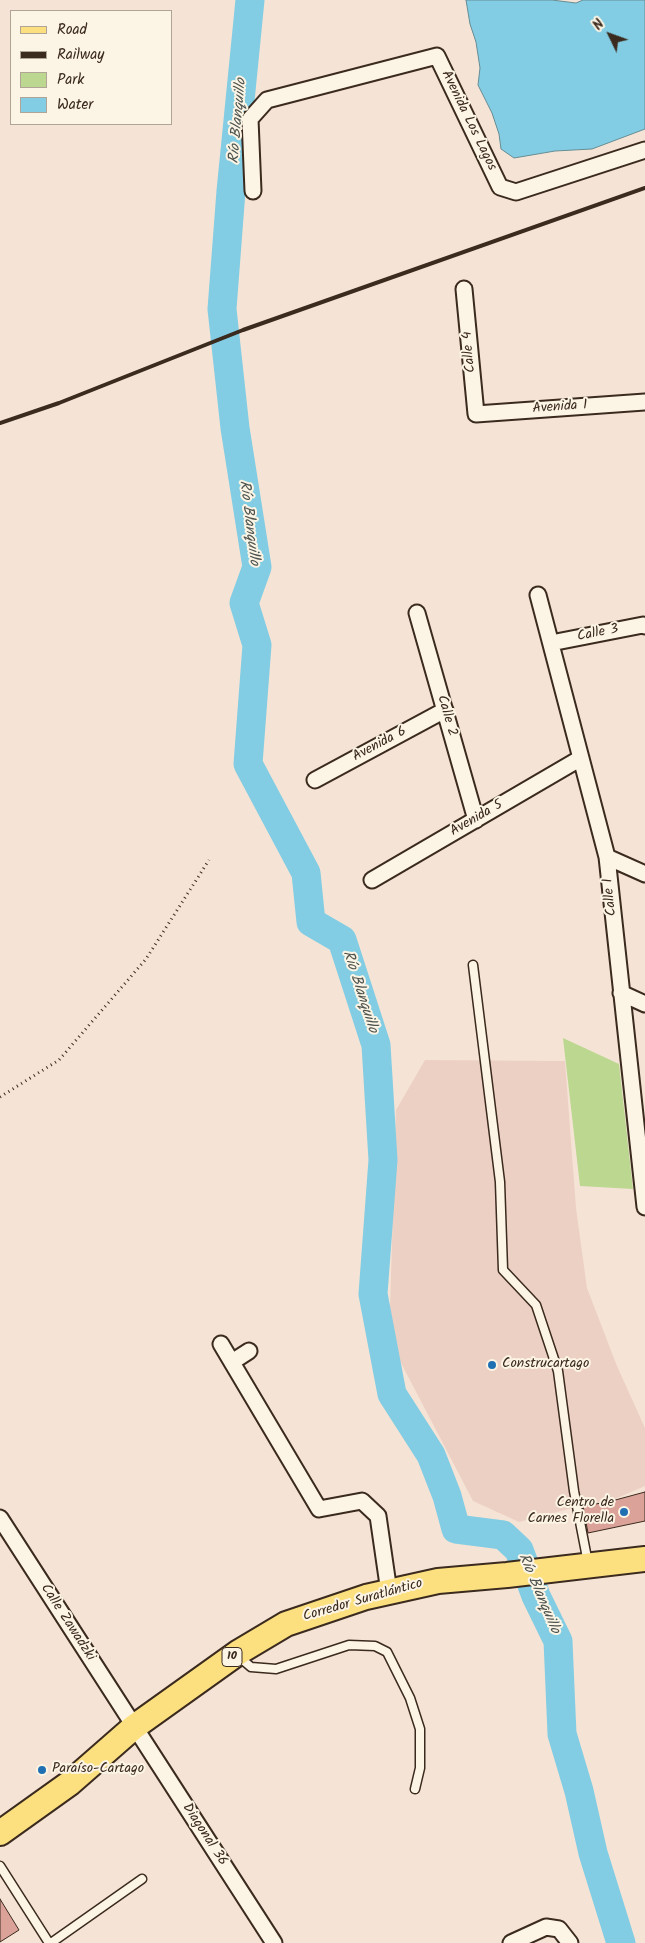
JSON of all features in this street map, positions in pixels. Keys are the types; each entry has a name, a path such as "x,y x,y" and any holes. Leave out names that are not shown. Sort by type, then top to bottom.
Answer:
{"main road":[{"name":"Corredor Suratlántico","path":"0,1834 70,1783 134,1727 236,1654 286,1624 326,1609 438,1581 645,1559"}],"street":[{"name":"Avenida Los Lagos","path":"253,191 250,118 267,100 437,56 500,187 516,192 645,150"},
{"name":"Calle 4","path":"464,289 476,414"},
{"name":"Avenida 1","path":"476,414 645,402"},
{"name":"Calle 1","path":"538,595 607,857 645,1207"},
{"name":"Calle 2","path":"417,613 476,820"},
{"name":"Calle 3","path":"552,643 645,626"},
{"name":"Avenida 6","path":"315,780 445,710"},
{"name":"Avenida 5","path":"372,880 581,758"},
{"path":"607,857 645,874"},
{"path":"621,994 645,1004"},
{"path":"221,1344 320,1509 362,1502 378,1516 389,1592"},
{"path":"232,1362 250,1351"},
{"name":"Calle Zawadzki","path":"0,1518 134,1727"},
{"name":"Diagonal 36","path":"134,1727 274,1943"},
{"path":"511,1943 546,1926 559,1929 570,1943"}],"lane":[{"path":"473,965 500,1182 503,1270 536,1305 558,1371 574,1491 588,1565"},
{"path":"236,1654 251,1667 276,1668 349,1645 375,1646 387,1652 410,1698 420,1730 420,1768 415,1789"},
{"path":"0,1866 50,1943 142,1878"}],"path":[{"path":"0,1097 59,1060 146,959 209,860"}],"shaded area":[{"path":"425,1060 565,1061 576,1208 587,1288 617,1366 645,1428 645,1486 608,1502 580,1506 519,1522 473,1501 389,1340 396,1110"}],"green space":[{"path":"563,1038 619,1064 633,1189 580,1186"}],"water":[{"path":"466,0 552,0 576,3 583,0 645,0 645,129 592,149 555,151 514,158 501,149 499,134 492,113 478,85 480,68"}],"building":[{"path":"645,1492 645,1521 588,1533 583,1506 608,1502"},
{"path":"0,1899 19,1930 0,1942"}],"waterway":[{"name":"Río Blanquillo","path":"250,0 231,191 222,309 235,428 257,567 244,603 257,645 248,764 306,873 311,922 342,940 376,1045 383,1160 373,1294 392,1394 431,1455 447,1496 456,1529 503,1535 519,1550 536,1596 558,1641 562,1734 579,1791 593,1853 621,1943"}],"railway":[{"path":"0,423 59,403 243,330 645,188"}],"place":[{"name":"Construcartago","path":"492,1365"},
{"name":"Centro de Carnes Florella","path":"624,1512"},
{"name":"Paraíso-Cartago","path":"42,1770"}]}
